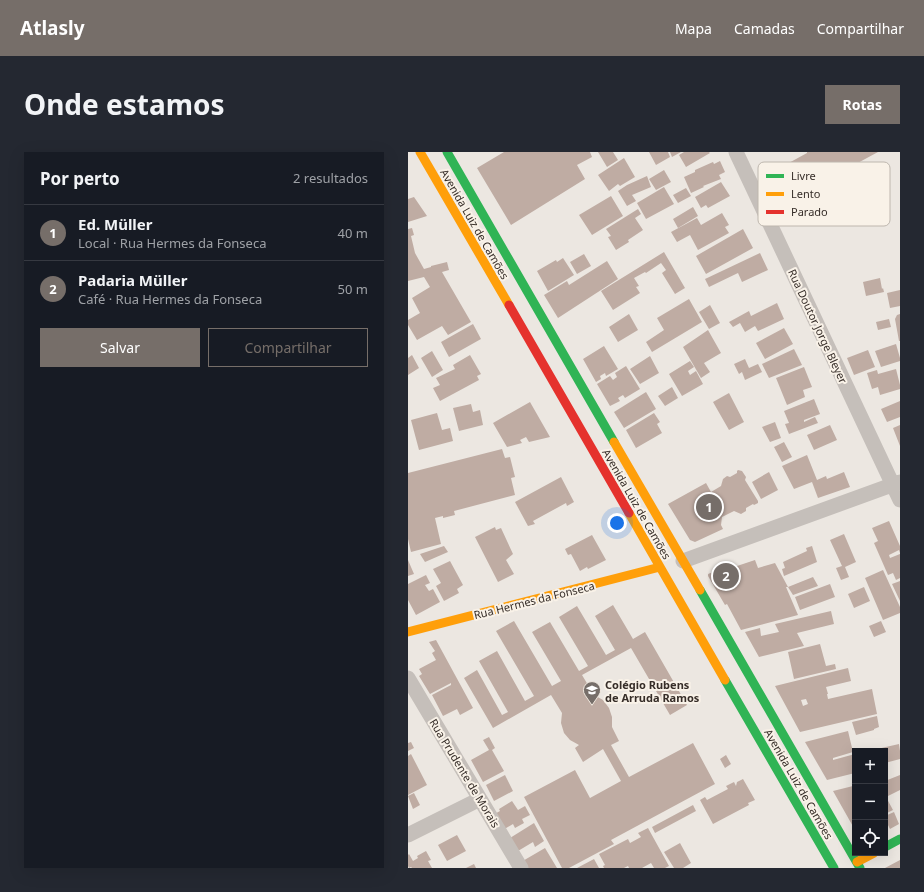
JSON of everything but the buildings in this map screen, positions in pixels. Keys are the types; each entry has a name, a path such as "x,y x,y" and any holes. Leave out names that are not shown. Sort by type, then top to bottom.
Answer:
{"main road":[{"name":"Avenida Luiz de Camões","path":"447,152 684,561 856,865"},
{"name":"Avenida Luiz de Camões","path":"419,154 834,868"},
{"name":"Rua Hermes da Fonseca","path":"408,632 660,568"},
{"path":"888,845 900,839"},
{"path":"856,865 870,856"}],"street":[{"name":"Rua Doutor Jorge Bleyer","path":"736,152 758,198"},
{"name":"Rua Doutor Jorge Bleyer","path":"772,226 896,483 900,500"},
{"path":"684,561 896,483"},
{"name":"Rua Prudente de Morais","path":"408,678 521,868"},
{"path":"408,834 480,799"}],"traffic: fast":[{"path":"447,152 614,442"},
{"path":"700,590 860,868"},
{"path":"725,680 834,868"},
{"path":"888,845 900,839"}],"traffic: slow":[{"path":"420,152 509,305"},
{"path":"614,442 700,590"},
{"path":"629,513 725,680"},
{"path":"408,632 660,567"},
{"path":"857,862 868,856"}],"traffic: jam":[{"path":"509,305 629,513"}],"place":[{"name":"Ed. Müller","path":"709,507"},
{"name":"Padaria Müller","path":"726,576"},
{"name":"Colégio Rubens de Arruda Ramos","path":"592,705"}]}
